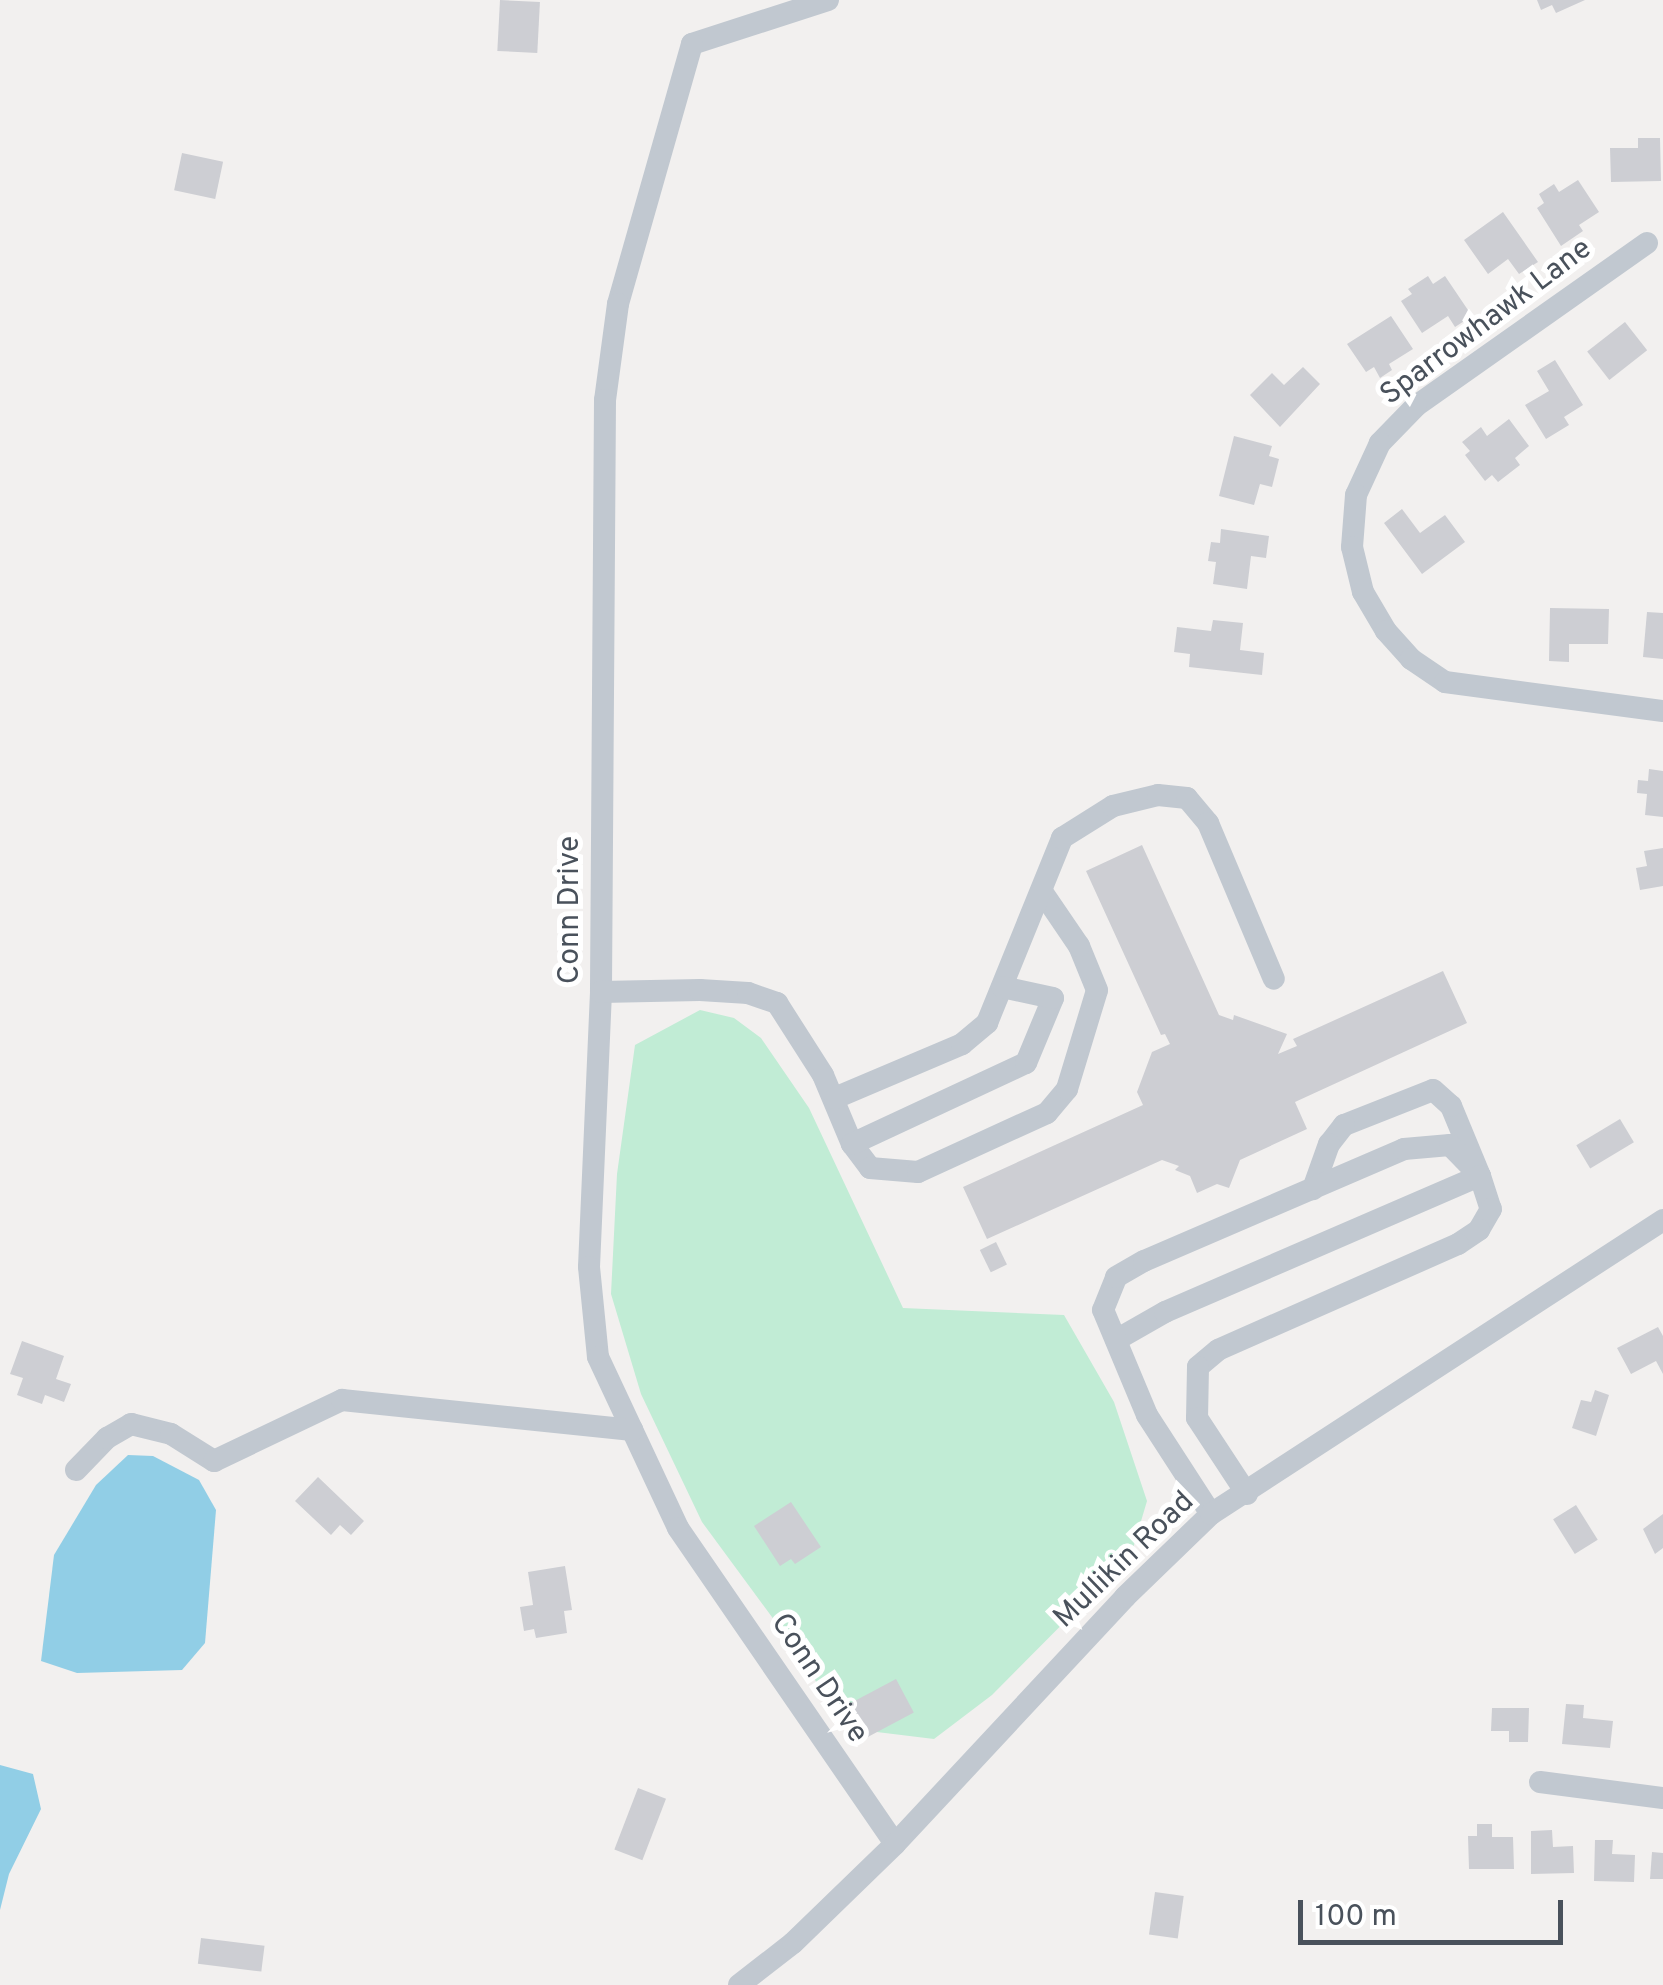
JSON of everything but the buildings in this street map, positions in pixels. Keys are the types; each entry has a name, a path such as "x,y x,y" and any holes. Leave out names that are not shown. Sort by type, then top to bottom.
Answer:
{"street":[{"name":"Conn Drive","path":"828,0 692,44 618,304 605,400 601,992 589,1266 598,1357 678,1528 895,1844"},
{"name":"Sparrowhawk Lane","path":"1647,243 1416,406 1392,430 1380,443 1356,495 1352,547 1362,592 1386,631 1410,658 1445,682 1663,710"},
{"path":"834,1098 962,1044 987,1023 1062,838 1113,806 1158,795 1187,798 1208,823 1274,979"},
{"path":"601,992 700,990 748,993 777,1003 834,1098 852,1144 870,1168 918,1172 1047,1113 1068,1089 1097,990 1079,946 1043,892"},
{"path":"852,1144 1026,1063 1053,998 1002,987"},
{"path":"1247,1494 1197,1418 1198,1367 1218,1350 1458,1244 1479,1230 1491,1209 1451,1106 1433,1090 1344,1125 1329,1144 1313,1189"},
{"path":"1212,1514 1147,1415 1103,1310 1116,1278 1144,1260 1404,1149 1450,1144 1480,1176"},
{"path":"1116,1340 1164,1312 1480,1176"},
{"name":"Mullikin Road","path":"739,1985 793,1943 895,1844 1125,1597 1212,1514 1663,1220"},
{"path":"76,1470 107,1438 131,1424 171,1434 214,1461 342,1400 632,1430"},
{"path":"1540,1782 1663,1798"}],"green space":[{"path":"700,1010 734,1018 761,1038 809,1108 903,1308 1064,1315 1114,1402 1147,1501 1131,1555 992,1695 934,1739 844,1728 800,1655 702,1522 641,1394 611,1294 617,1174 635,1045"}],"water":[{"path":"128,1455 153,1456 199,1480 216,1510 205,1643 182,1670 77,1673 41,1661 54,1555 96,1485"},
{"path":"0,1765 33,1774 41,1809 9,1874 0,1910"}]}
